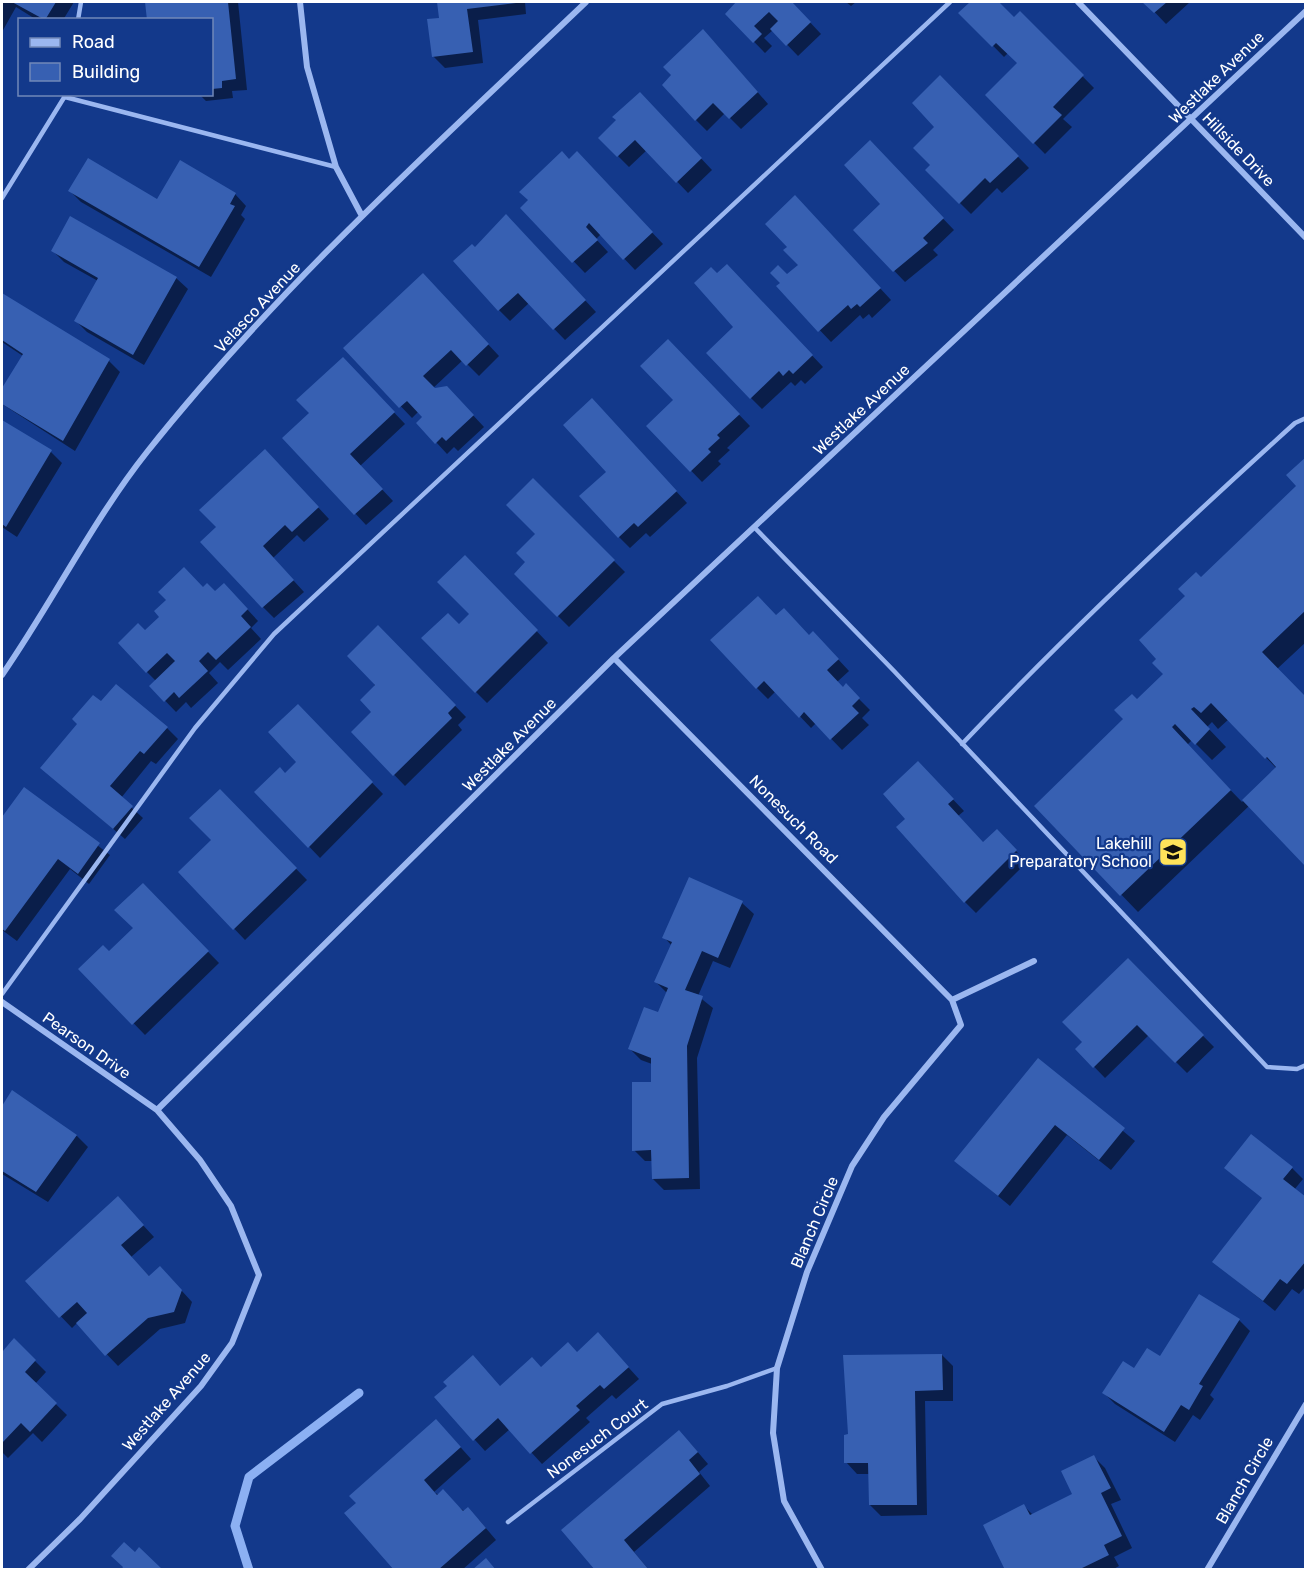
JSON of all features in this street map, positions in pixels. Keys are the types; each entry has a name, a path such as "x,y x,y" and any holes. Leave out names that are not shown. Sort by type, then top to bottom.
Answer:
{"street":[{"path":"300,2 307,67 336,167 362,216"},
{"name":"Velasco Avenue","path":"2,675 146,453 258,323 362,216 586,2"},
{"name":"Hillside Drive","path":"1078,2 1305,238"},
{"name":"Westlake Avenue","path":"28,1569 80,1519 201,1386 232,1343 259,1275 231,1206 200,1160 157,1110 614,658 1305,11"},
{"name":"Nonesuch Road","path":"614,658 952,1000"},
{"path":"952,1000 1034,961"},
{"name":"Blanch Circle","path":"822,1569 784,1501 773,1433 777,1368 807,1272 852,1166 884,1117 961,1025 952,1000"},
{"name":"Pearson Drive","path":"2,1002 157,1110"},
{"name":"Blanch Circle","path":"1207,1569 1305,1404"}],"lane":[{"path":"78,18 81,2"},
{"path":"2,994 195,728 274,634 950,2"},
{"path":"2,198 65,96 336,167"},
{"path":"962,744 1207,503 1295,423 1305,418"},
{"path":"754,527 1267,1067 1297,1069 1305,1065"},
{"name":"Nonesuch Court","path":"508,1522 662,1404 727,1386 777,1368"}],"building":[{"path":"12,2 56,2 46,18 41,18"},
{"path":"145,2 228,2 236,79 222,81 222,88 213,89 213,18 147,18"},
{"path":"437,2 516,3 467,9 473,52 432,57 427,19 439,18"},
{"path":"736,2 792,2 811,22 786,46 770,29 778,21 769,12 754,26 762,34 753,43 725,14"},
{"path":"970,2 999,2 1014,17 1020,11 1084,75 1053,107 1062,115 1033,144 985,95 1017,63 996,43 992,47 958,13"},
{"path":"1142,2 1167,2 1154,13"},
{"path":"703,29 758,92 729,119 713,103 695,121 662,85 671,75 663,67"},
{"path":"940,75 1019,156 990,183 985,178 959,204 925,170 930,165 913,148 934,127 912,103"},
{"path":"640,92 702,158 676,183 635,140 617,157 598,138 616,120 612,117"},
{"path":"870,140 944,218 923,238 928,243 893,272 853,230 880,204 844,165"},
{"path":"562,151 569,159 577,151 653,232 623,260 589,223 586,227 598,240 572,263 520,208 528,200 519,192"},
{"path":"88,158 157,199 180,160 236,193 230,204 235,206 199,267 68,191"},
{"path":"795,195 881,288 860,307 857,304 851,309 848,305 818,332 776,286 780,283 770,273 778,265 787,274 798,265 783,250 787,247 765,224"},
{"path":"506,214 586,300 553,330 518,293 498,311 453,261 472,244 475,247"},
{"path":"70,216 177,277 133,355 74,321 98,278 51,251"},
{"path":"727,264 813,355 793,374 789,370 783,376 779,371 750,399 706,353 733,327 694,283 711,267 717,273"},
{"path":"423,273 489,344 466,366 451,350 423,376 435,388 447,386 474,415 446,441 442,437 435,444 416,423 422,417 407,401 399,408 343,348"},
{"path":"2,293 110,359 63,441 2,404 2,388 23,354 2,340"},
{"path":"668,339 740,414 717,435 720,438 708,449 711,452 690,472 646,426 673,400 640,366"},
{"path":"343,357 395,412 350,454 383,489 354,515 282,438 309,413 296,400"},
{"path":"592,398 677,491 638,527 634,523 618,538 579,496 606,472 563,425"},
{"path":"2,420 52,450 6,527 2,524"},
{"path":"265,449 319,507 292,532 285,525 263,546 294,580 262,608 200,542 216,527 199,510"},
{"path":"1306,457 1306,610 1262,652 1306,697 1306,867 1242,800 1276,767 1267,757 1265,759 1211,703 1201,713 1194,707 1191,709 1210,729 1195,745 1175,724 1172,727 1231,790 1120,896 1034,806 1123,719 1114,710 1132,694 1137,699 1163,674 1152,663 1156,659 1139,640 1185,596 1178,589 1196,572 1201,577 1296,486 1286,475"},
{"path":"533,478 615,560 557,617 514,574 525,562 516,553 535,534 506,505"},
{"path":"465,555 538,630 475,693 421,638 448,613 459,624 469,614 437,582"},
{"path":"184,567 203,587 207,583 215,591 224,583 248,609 241,616 251,627 216,660 208,652 199,661 208,671 179,698 174,692 164,702 149,686 175,661 167,653 146,673 118,643 138,623 145,630 159,617 154,611 166,600 158,592"},
{"path":"758,596 776,615 784,608 809,635 813,631 839,659 827,670 843,687 846,683 860,698 852,706 859,713 830,740 804,712 799,718 764,681 756,689 710,640"},
{"path":"378,625 456,705 448,713 452,718 393,776 351,732 371,712 360,700 375,685 347,656"},
{"path":"116,684 168,727 144,754 140,751 110,786 133,806 113,829 40,768 77,724 72,719 93,695 101,701"},
{"path":"298,704 373,782 308,848 254,792 280,767 285,773 296,762 268,732"},
{"path":"918,761 954,799 948,804 983,842 997,829 1017,850 964,903 896,827 905,819 883,794"},
{"path":"24,787 100,843 78,874 58,859 5,931 2,929 2,817"},
{"path":"220,789 297,868 233,930 178,872 211,840 189,818"},
{"path":"689,877 743,901 718,958 702,951 685,990 703,996 687,1046 689,1178 652,1179 651,1150 632,1151 632,1082 651,1082 651,1058 628,1049 644,1007 658,1012 668,988 654,982 672,942 662,938"},
{"path":"143,883 209,951 132,1025 78,969 103,945 109,951 133,928 114,910"},
{"path":"1128,958 1204,1035 1175,1063 1137,1025 1093,1068 1075,1049 1082,1042 1062,1022"},
{"path":"1038,1058 1125,1128 1099,1160 1055,1125 998,1196 954,1161"},
{"path":"12,1090 77,1135 36,1192 2,1171 2,1106"},
{"path":"1251,1134 1293,1167 1283,1179 1306,1197 1306,1261 1287,1284 1280,1279 1263,1301 1212,1262 1262,1198 1224,1168"},
{"path":"118,1196 144,1225 121,1245 149,1276 160,1266 182,1290 174,1312 148,1318 105,1356 76,1323 87,1313 77,1302 59,1318 25,1281"},
{"path":"1199,1294 1240,1319 1199,1384 1203,1386 1189,1410 1181,1405 1164,1432 1102,1393 1123,1361 1134,1368 1147,1348 1160,1356"},
{"path":"598,1332 629,1367 604,1389 600,1385 576,1406 580,1410 530,1454 498,1418 473,1441 434,1397 447,1386 443,1382 473,1355 500,1386 532,1357 541,1367 568,1342 577,1352"},
{"path":"14,1338 36,1360 25,1372 57,1403 30,1432 21,1423 2,1443 2,1352"},
{"path":"942,1354 943,1390 915,1391 917,1505 869,1505 868,1463 844,1463 844,1435 848,1434 843,1355"},
{"path":"436,1419 461,1447 424,1480 437,1495 443,1489 463,1511 468,1507 486,1528 438,1570 394,1570 344,1513 356,1503 349,1496"},
{"path":"679,1430 698,1452 689,1460 700,1474 624,1540 649,1570 595,1570 561,1530"},
{"path":"1094,1455 1111,1488 1101,1493 1122,1536 1104,1545 1109,1555 1078,1570 1005,1570 983,1525 1024,1504 1030,1515 1072,1494 1061,1471"},
{"path":"124,1542 135,1552 139,1547 163,1570 121,1570 123,1567 111,1556"},
{"path":"486,1558 496,1570 472,1570"}],"waterway":[{"path":"249,1570 235,1526 249,1477 359,1393"}],"place":[{"name":"Lakehill Preparatory School","path":"1173,852"}]}
